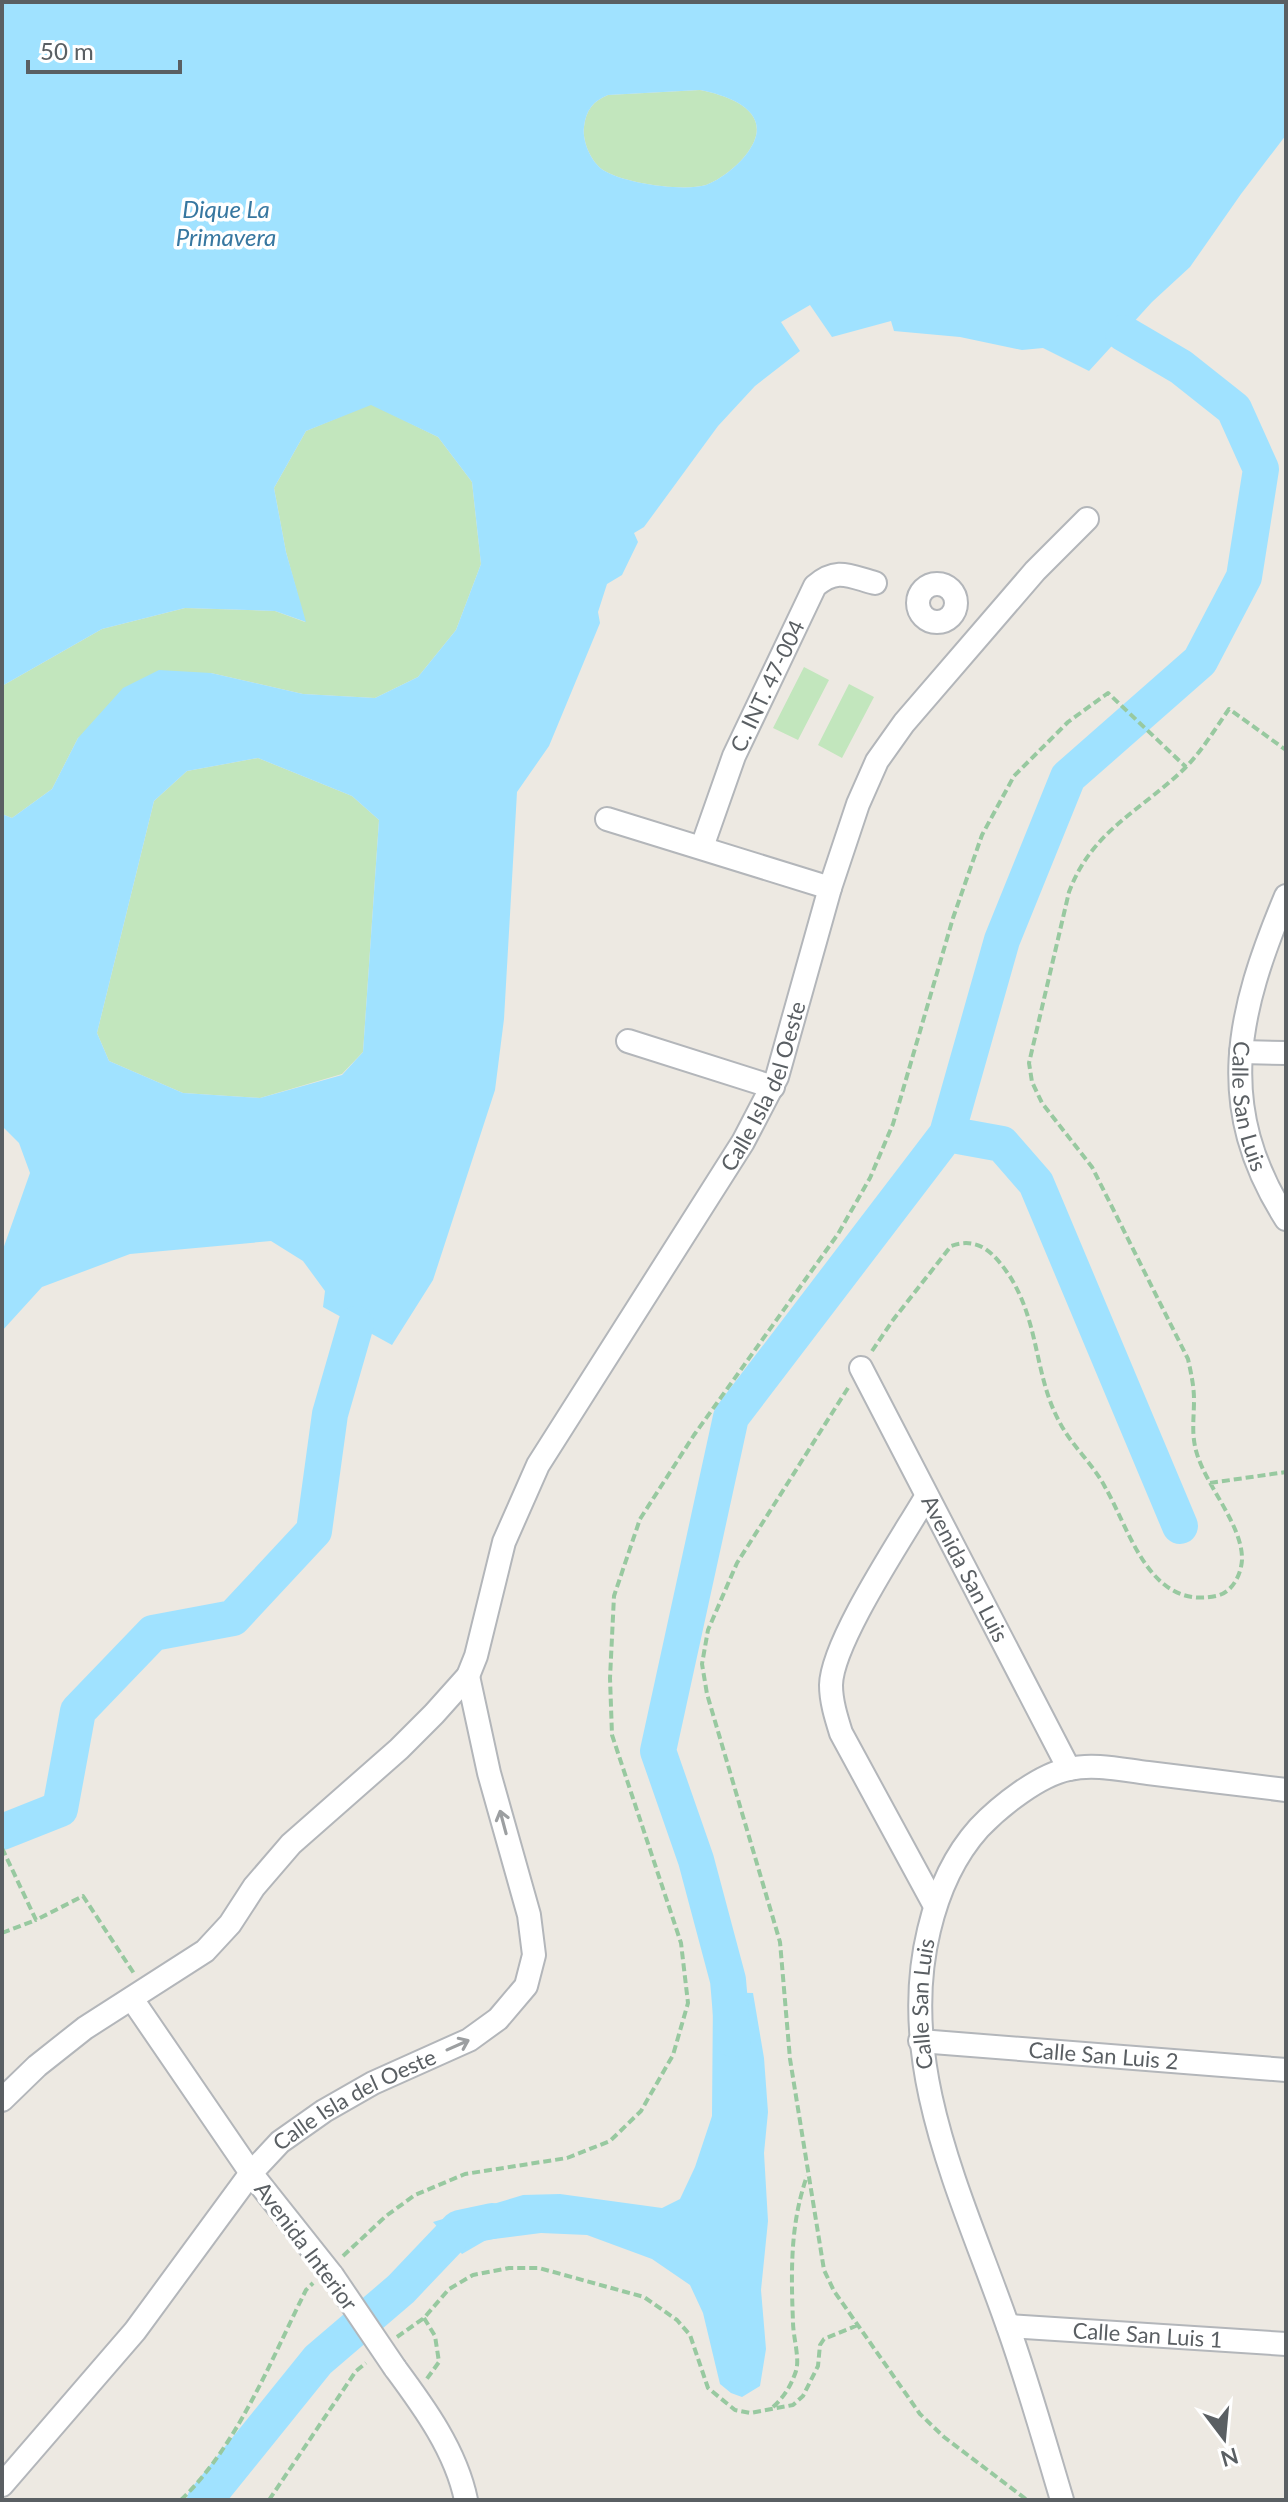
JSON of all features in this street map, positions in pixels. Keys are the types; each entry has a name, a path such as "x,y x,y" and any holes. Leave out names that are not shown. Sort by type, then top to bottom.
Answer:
{"street":[{"name":"Calle Isla del Oeste","path":"2,2100 37,2066 85,2028 205,1951 230,1924 254,1887 291,1844 399,1749 468,1676 476,1656 504,1542 538,1465 743,1142 773,1087 830,888 858,804 877,761 904,723 1035,571 1087,519"},
{"name":"C. INT. 47-004","path":"702,847 734,756 815,586 837,573 875,583"},
{"path":"951,616 978,638"},
{"path":"607,819 830,888"},
{"name":"Calle San Luis","path":"1286,896 1252,990 1241,1052 1241,1097 1251,1150 1269,1192 1286,1219"},
{"path":"628,1041 773,1087"},
{"path":"1241,1052 1286,1053"},
{"name":"Avenida San Luis","path":"861,1368 1069,1769"},
{"path":"926,1497 840,1647 831,1682 833,1706 841,1733 935,1906"},
{"name":"Calle Isla del Oeste","path":"2,2485 135,2331 251,2173 280,2142 324,2111 373,2083 469,2040 498,2019 526,1986 534,1955 529,1915 489,1773 468,1676"},
{"name":"Calle San Luis","path":"1062,2500 1008,2326 941,2140 928,2091 920,2041 919,1990 935,1906 955,1861 999,1806 1035,1784 1069,1769 1128,1771 1286,1790"},
{"name":"Avenida Interior","path":"138,1995 251,2173 329,2272 413,2392 448,2450 466,2500"},
{"name":"Calle San Luis 2","path":"920,2041 1286,2070"},
{"name":"Calle San Luis 1","path":"1008,2326 1286,2344"}],"path":[{"path":"181,2500 209,2469 270,2367 306,2290 329,2272 386,2216 415,2195 465,2174 567,2158 610,2141 641,2111 673,2055 688,2003 681,1943 612,1735 610,1678 614,1596 640,1519 694,1435 838,1234 870,1178 893,1124 958,904 982,835 1014,776 1068,722 1108,693 1186,767"},
{"path":"1027,2500 944,2437 920,2414 834,2291 824,2270 790,2059 780,1942 707,1694 702,1664 708,1630 737,1563 893,1320 951,1246 964,1241 979,1243 995,1256 1009,1276 1028,1311 1050,1402 1060,1424 1104,1485 1135,1551 1154,1576 1175,1590 1201,1599 1221,1596 1236,1582 1242,1559 1235,1531 1193,1442 1193,1383 1188,1359 1092,1167 1042,1103 1032,1082 1029,1063 1069,892 1078,867 1121,819 1186,767 1229,709 1286,750"},
{"path":"1210,1483 1286,1472"},
{"path":"2,1848 36,1920"},
{"path":"2,1933 83,1896 138,1995"},
{"path":"773,2407 786,2395 797,2368 792,2241 797,2205 808,2172"},
{"path":"392,2341 424,2318 449,2289 473,2275 509,2268 539,2268 644,2297 677,2320 690,2335 708,2388 735,2410 750,2413 793,2405 803,2396 818,2366 820,2345 824,2339 858,2325"},
{"path":"413,2392 439,2362 435,2336 424,2318"},
{"path":"269,2500 356,2371 368,2361"}],"green space":[{"path":"700,90 738,103 748,110 757,129 754,142 745,156 717,180 696,187 638,182 612,175 591,157 584,138 584,127 586,116 598,100 608,95"},
{"path":"371,404 438,437 472,482 481,564 456,630 418,677 375,698 303,694 211,673 78,738 52,789 12,818 2,814 2,686 102,629 185,608 275,611 305,622 286,552 274,488 306,431"},
{"path":"804,667 829,680 798,740 773,728"},
{"path":"849,684 874,697 842,758 818,745"},
{"path":"258,758 352,796 379,820 363,1052 342,1074 260,1098 183,1093 109,1061 97,1033 154,801 187,771"}],"water":[{"name":"Dique La Primavera","path":"2,2 1286,2 1286,135 1190,267 1152,302 1089,371 1043,348 1022,350 960,337 894,331 891,321 832,337 810,305 781,322 800,351 755,386 718,426 644,527 634,533 638,542 622,575 607,584 598,612 600,623 549,746 517,792 504,1019 495,1090 433,1280 392,1345 323,1307 325,1291 303,1261 271,1241 130,1254 42,1287 2,1331 2,1252 30,1173 19,1143 2,1126 2,814 12,818 52,789 78,738 123,688 159,670 211,673 303,694 375,698 418,677 456,630 481,564 472,482 438,437 371,405 306,431 274,488 286,552 306,622 275,611 185,608 102,629 2,686","holes":["700,90 738,103 748,110 757,129 754,142 745,156 717,180 696,187 638,182 612,175 591,157 584,138 584,127 586,116 598,100 608,95","258,758 352,796 379,820 363,1052 342,1075 260,1098 183,1093 109,1061 97,1033 154,801 187,771"]},
{"path":"713,1992 753,1993 764,2058 768,2112 764,2153 768,2221 761,2290 766,2349 760,2386 742,2397 720,2384 703,2313 690,2285 652,2259 587,2235 541,2233 486,2240 462,2254 433,2222 523,2195 560,2194 662,2208 680,2199 695,2167 712,2116"}],"waterway":[{"path":"947,1134 1002,940 1068,777 1200,661 1244,577 1261,469 1234,409 1181,367 1123,333"},
{"path":"733,2039 728,1980 696,1860 658,1751 731,1417 947,1134 1002,1144 1036,1183 1180,1526"},
{"path":"2,1832 60,1809 78,1711 153,1633 233,1618 314,1531 330,1414 356,1324"},
{"path":"205,2500 318,2360 401,2289 459,2228 492,2221"}]}
